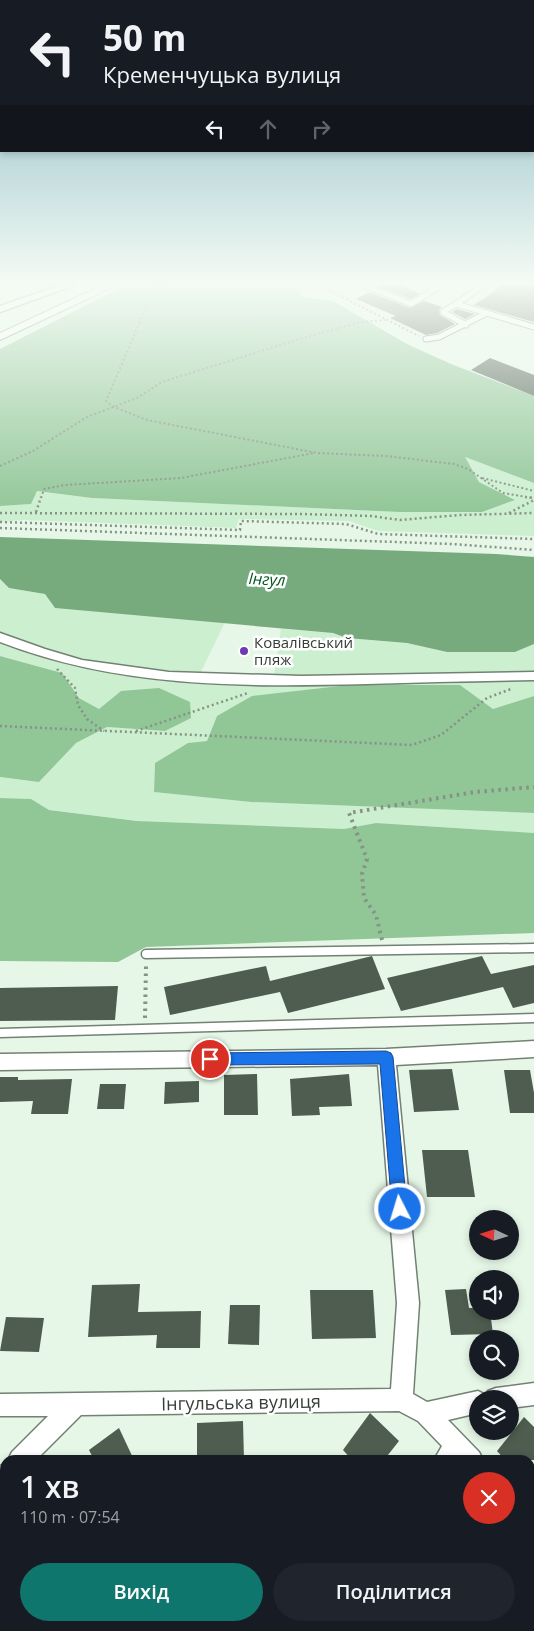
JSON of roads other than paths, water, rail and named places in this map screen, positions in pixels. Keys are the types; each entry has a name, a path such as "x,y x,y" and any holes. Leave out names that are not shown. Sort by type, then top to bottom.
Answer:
{"street":[{"path":"0,637 34,652 132,672 225,681 534,676"},
{"path":"0,1062 386,1057 534,1049"},
{"path":"386,1057 408,1303 401,1400"},
{"path":"519,1396 534,1394"},
{"name":"Інгульська вулиця","path":"0,1405 401,1400 426,1413 458,1455"},
{"path":"25,1455 76,1404"},
{"path":"426,1413 469,1404"}],"lane":[{"path":"146,954 534,948"},
{"path":"0,1033 534,1018"}],"water":[{"name":"Інгул","path":"0,537 496,554 534,557 534,644 515,652 447,652 407,643 347,638 333,633 55,608 45,594 9,588 0,579"}],"place":[{"name":"Ковалівський пляж","path":"244,651"}]}
